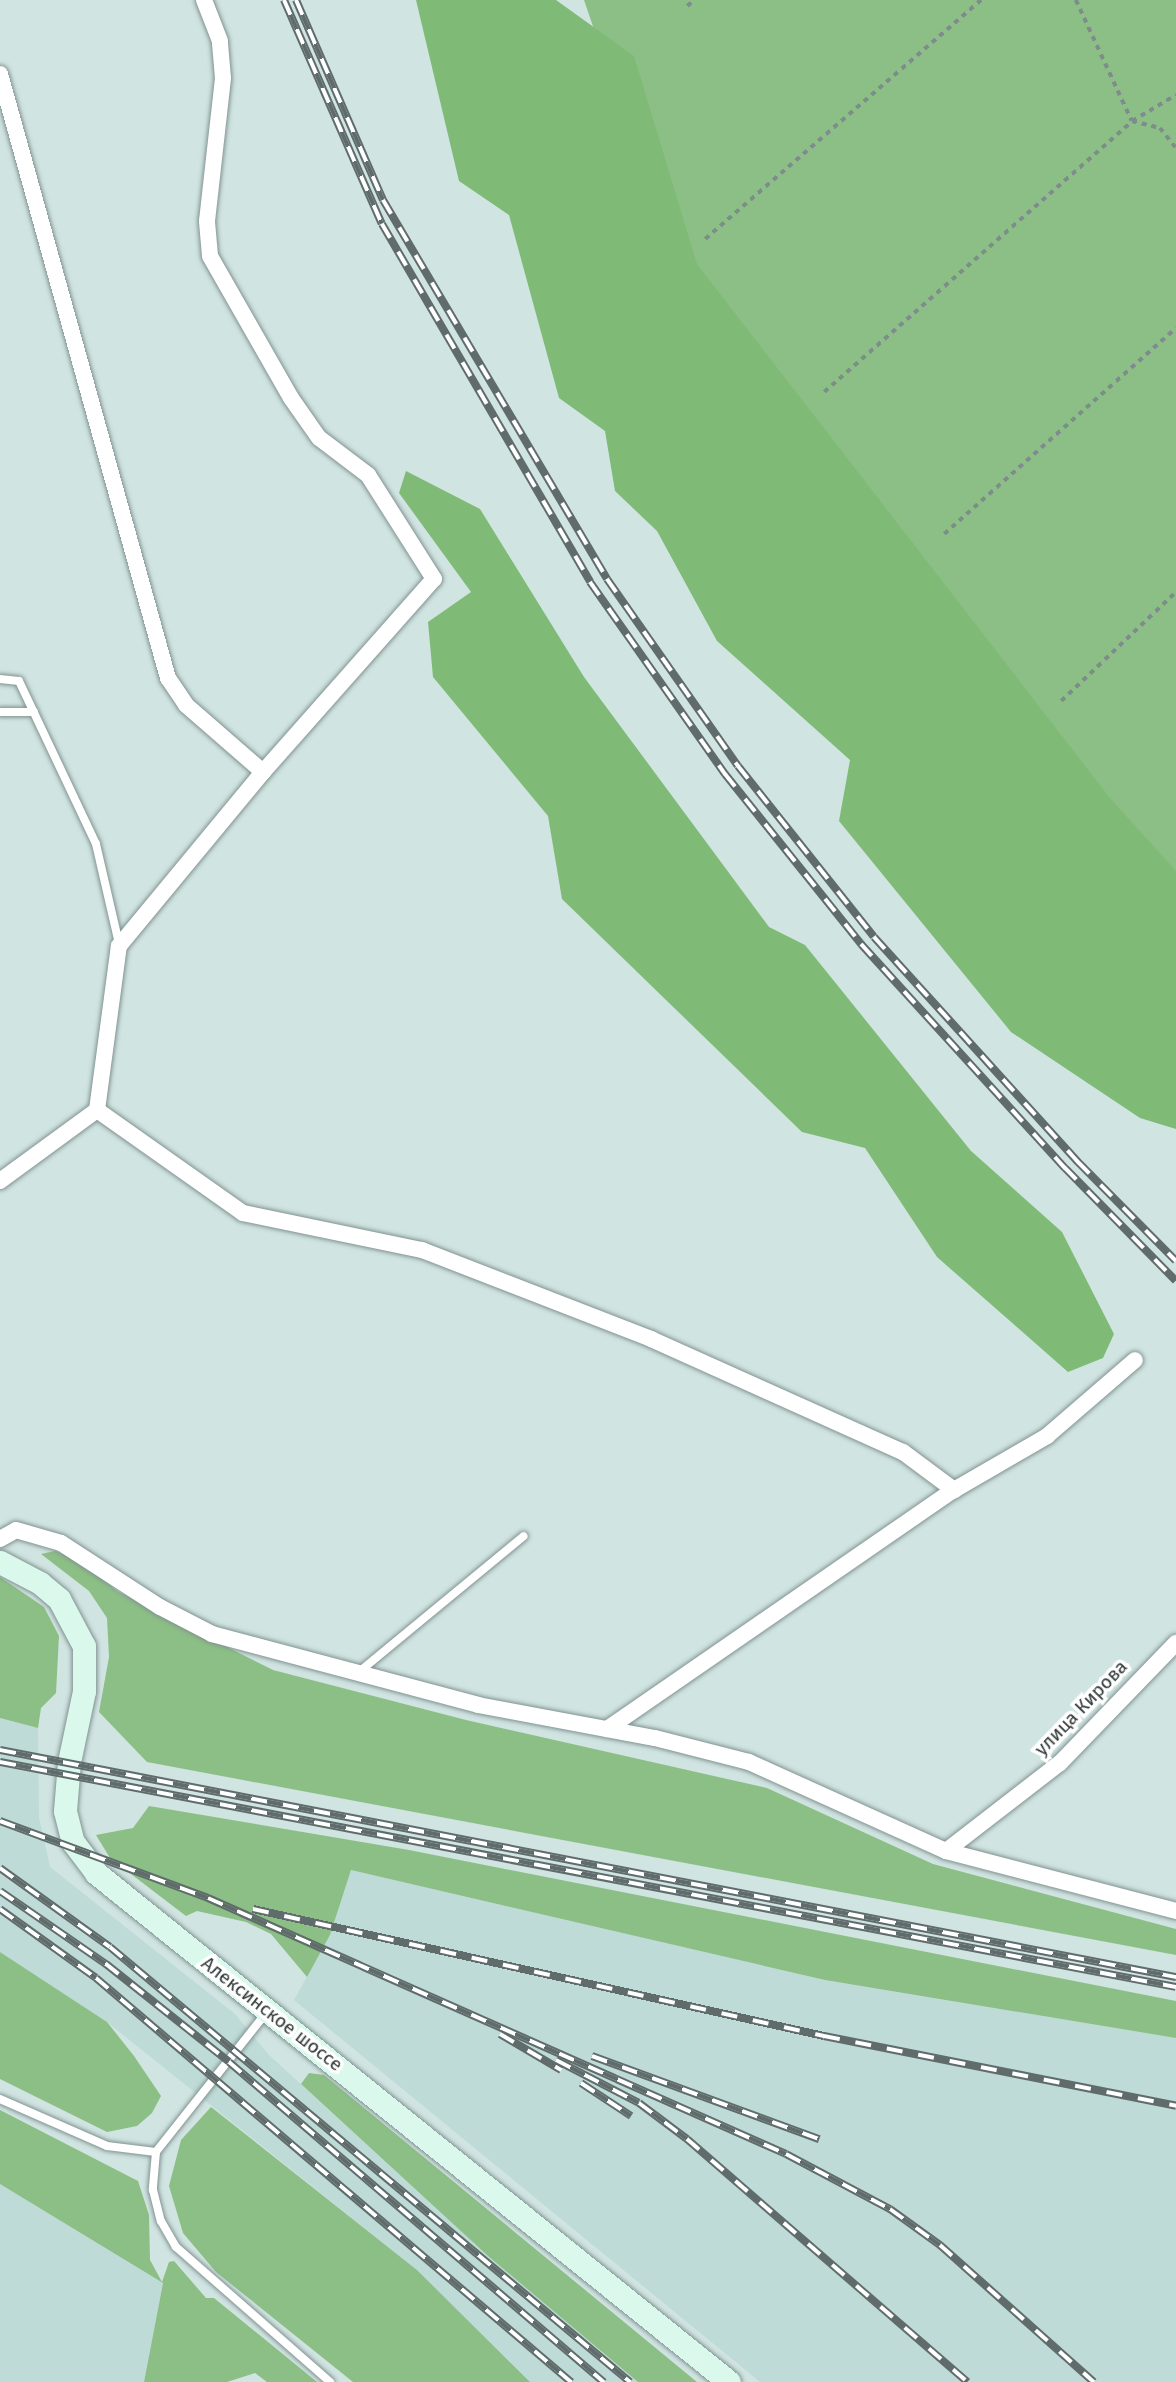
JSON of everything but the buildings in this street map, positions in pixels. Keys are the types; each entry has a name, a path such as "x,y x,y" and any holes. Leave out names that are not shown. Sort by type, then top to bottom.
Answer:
{"main road":[{"name":"Алексинское шоссе","path":"0,1562 29,1576 59,1599 84,1646 83,1706 65,1793 66,1817 76,1846 111,1886 729,2382"}],"street":[{"path":"0,1181 97,1110 119,946 263,772 434,579 368,475 319,438 291,398 210,256 207,221 223,78 220,41 204,0"},
{"path":"0,74 168,678 186,705 263,772"},
{"path":"97,1110 243,1213 422,1250 651,1339 902,1452 954,1490"},
{"path":"607,1729 954,1490 1047,1436 1135,1360"},
{"path":"0,1539 16,1530 32,1532 88,1558 150,1601 212,1634 360,1671 478,1705 607,1729 749,1762 946,1851 1176,1911"},
{"name":"улица Кирова","path":"946,1851 1060,1763 1176,1643"}],"lane":[{"path":"0,679 19,681 96,844 119,946"},
{"path":"0,712 34,712"},
{"path":"360,1671 524,1536"},
{"path":"268,2010 156,2152 152,2177 156,2206 176,2246 330,2382"},
{"path":"0,2099 107,2146 156,2152"}],"path":[{"path":"687,6 695,0"},
{"path":"705,239 981,0"},
{"path":"1076,0 1132,121"},
{"path":"824,392 1132,121 1176,95"},
{"path":"1132,121 1160,128 1176,148"},
{"path":"944,534 1176,328"},
{"path":"1061,701 1176,592"}],"shaded area":[{"path":"0,1718 38,1728 39,1818 50,1867 235,2014 268,2054 488,2256 638,2382 530,2382 417,2270 107,2022 0,1952"},
{"path":"351,1870 825,1980 1176,2038 1176,2382 760,2382 294,2000 330,1935"},
{"path":"0,2184 163,2283 144,2382 0,2382"}],"green space":[{"path":"416,0 556,0 634,56 697,264 1110,798 1176,871 1176,1129 1140,1118 1011,1032 839,821 850,760 717,641 657,531 615,491 605,431 559,398 509,215 459,181"},
{"path":"584,0 1176,0 1176,889 677,273"},
{"path":"406,471 480,509 584,677 769,927 805,945 971,1151 1062,1232 1114,1334 1103,1358 1068,1372 937,1257 865,1148 802,1132 562,899 548,816 433,677 428,622 471,592 399,493"},
{"path":"55,1551 80,1561 117,1591 273,1670 466,1720 767,1788 933,1864 1176,1929 1176,1955 147,1762 99,1712 109,1657 107,1618 89,1591 41,1554"},
{"path":"0,1577 44,1607 59,1636 56,1693 41,1708 38,1728 0,1718"},
{"path":"149,1806 409,1850 1176,2001 1176,2038 825,1980 351,1870 330,1935 307,1977 271,1934 246,1922 197,1911 186,1916 110,1858 96,1835 133,1828"},
{"path":"0,1952 107,2022 134,2056 161,2096 152,2113 137,2126 107,2132 0,2079"},
{"path":"309,2073 324,2075 697,2382 638,2382 488,2256 301,2084"},
{"path":"211,2107 417,2270 530,2382 353,2382 216,2272 183,2233 169,2186 181,2140"},
{"path":"0,2110 138,2181 149,2215 150,2260 162,2282 169,2262 174,2261 206,2298 214,2298 317,2382 267,2382 255,2373 227,2382 144,2382 163,2283 0,2184"}],"railway":[{"path":"284,0 382,224 590,582 725,774 861,944 1065,1168 1176,1281"},
{"path":"296,0 383,200 607,579 738,766 874,937 1078,1162 1176,1261"},
{"path":"0,1750 1176,1977"},
{"path":"0,1762 1176,1987"},
{"path":"0,1821 208,1898 786,2154 890,2209 940,2245 1094,2382"},
{"path":"0,1868 110,1947 630,2382"},
{"path":"0,1891 106,1964 229,2062 604,2382"},
{"path":"0,1909 96,1978 571,2382"},
{"path":"253,1909 824,2036 1176,2106"},
{"path":"500,2034 561,2070"},
{"path":"592,2056 819,2139"},
{"path":"556,2060 639,2103 687,2139 968,2382"},
{"path":"581,2083 631,2116"}]}
